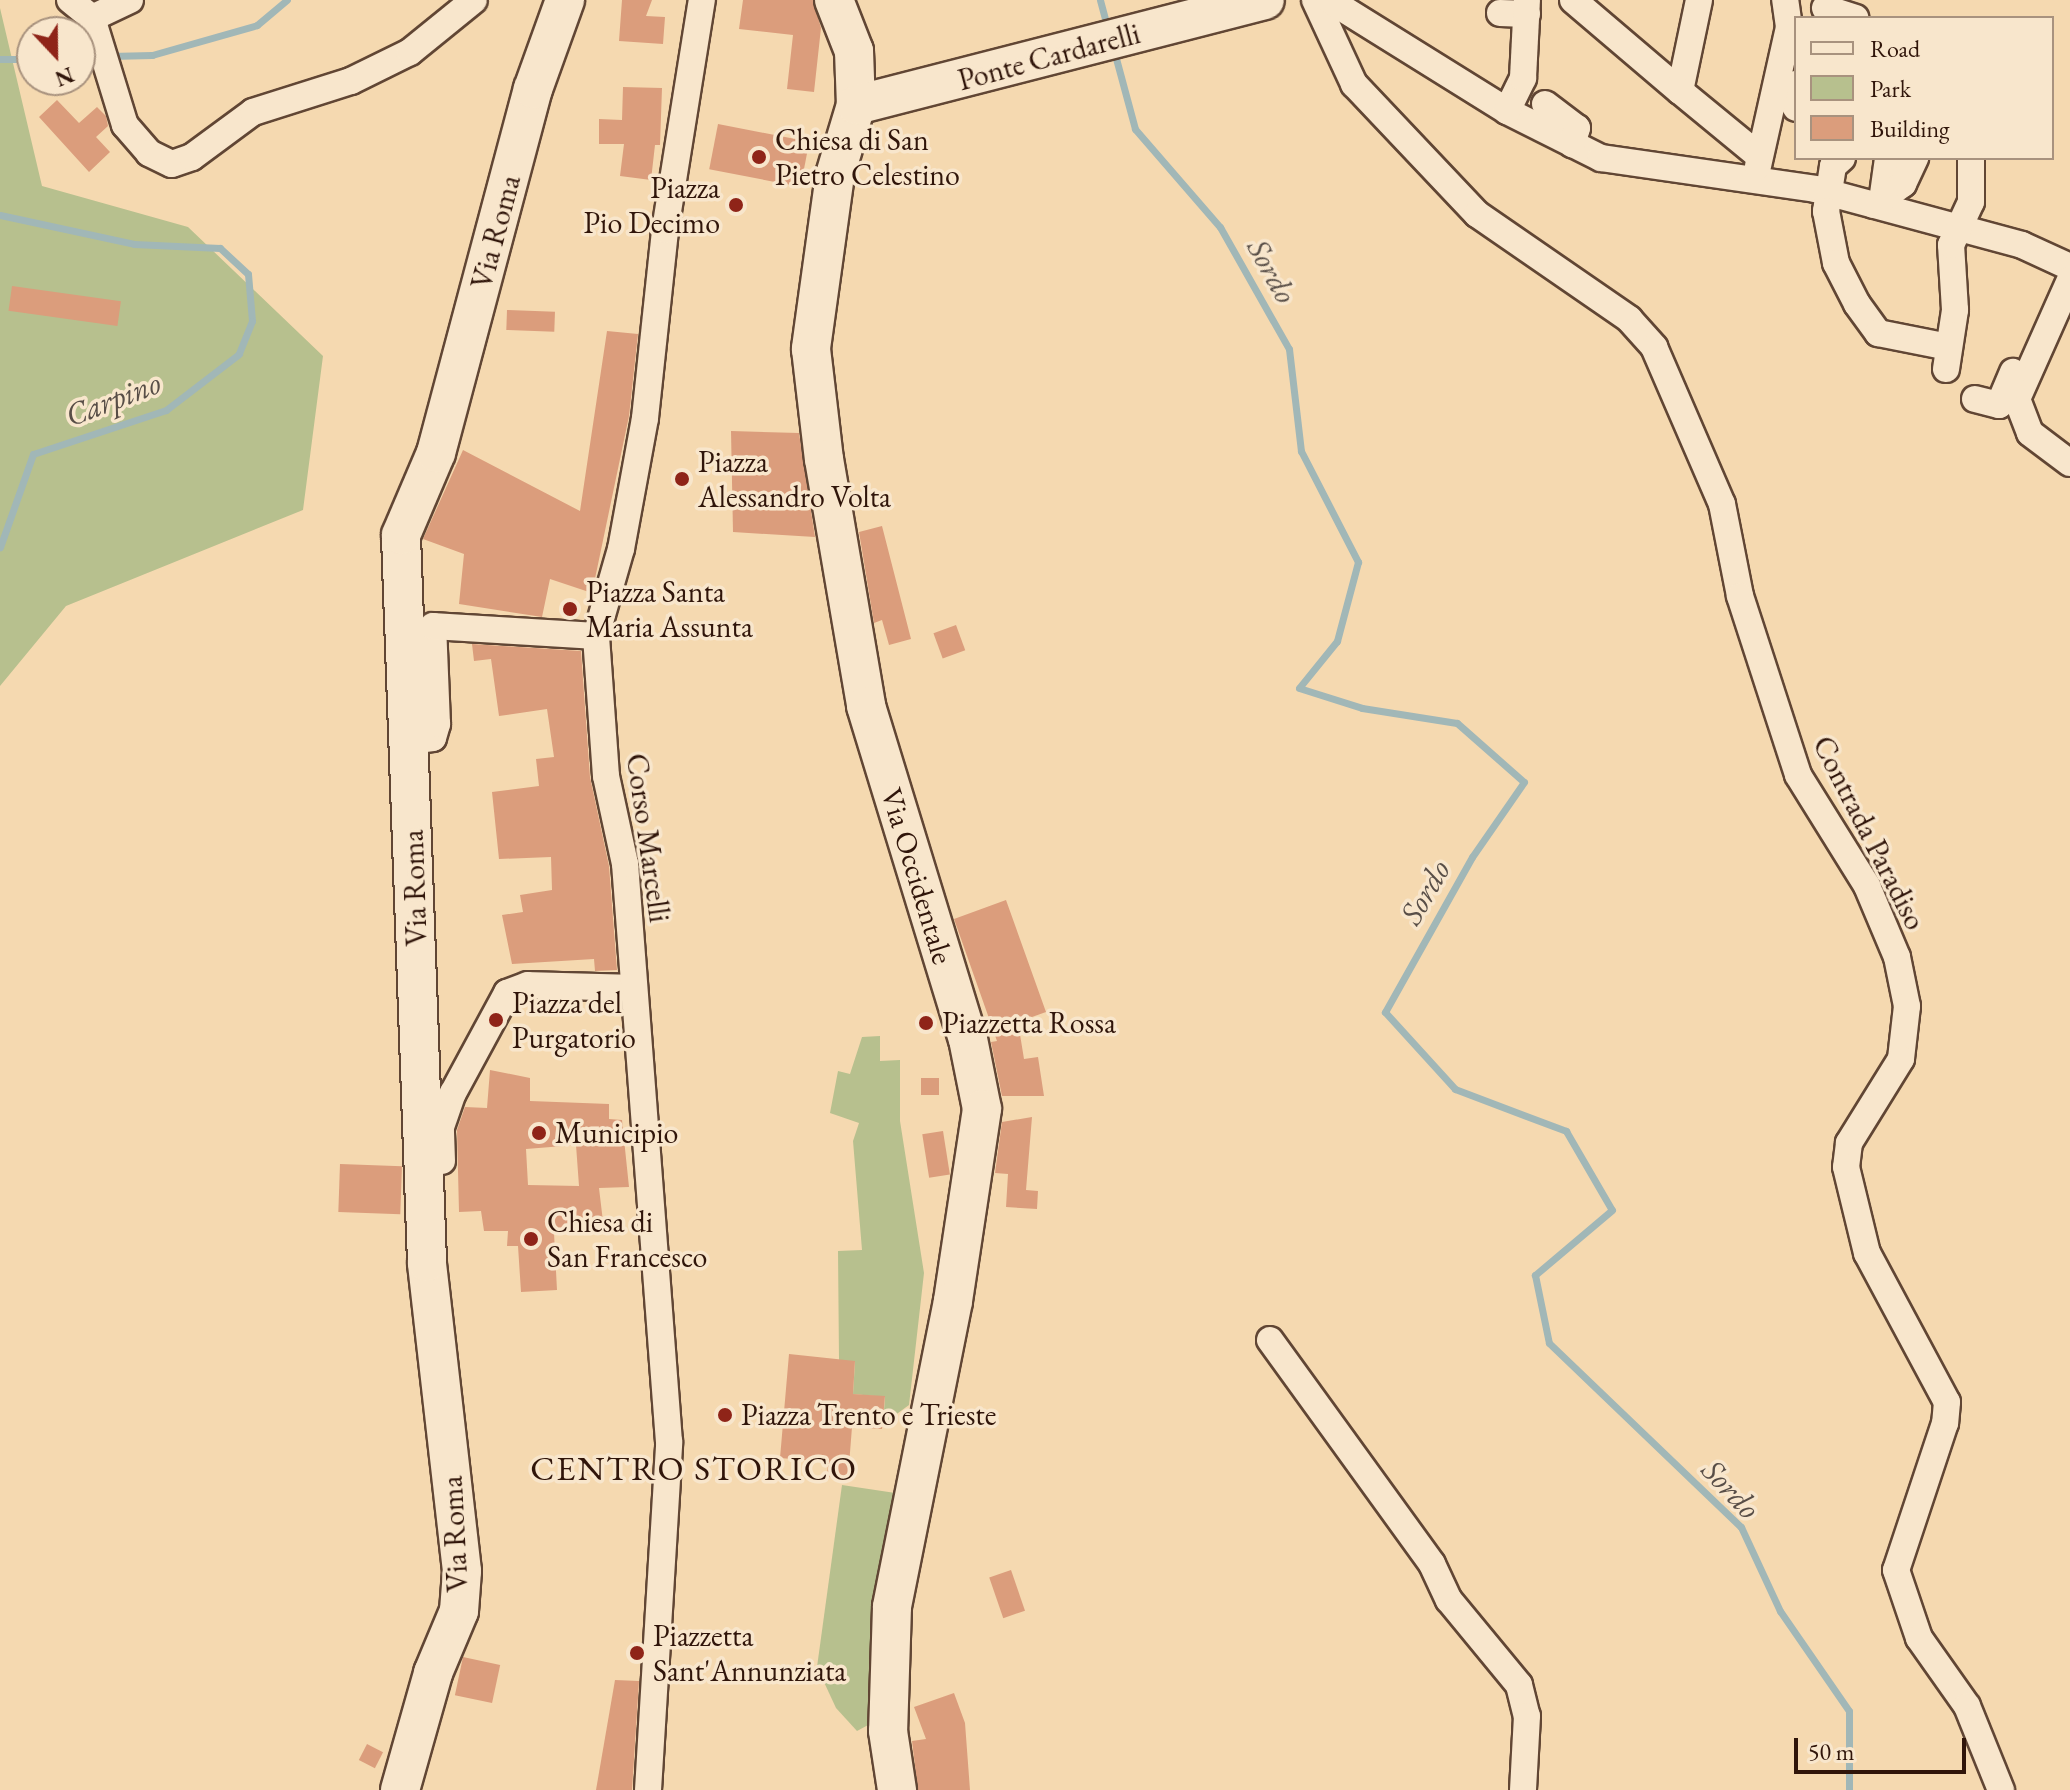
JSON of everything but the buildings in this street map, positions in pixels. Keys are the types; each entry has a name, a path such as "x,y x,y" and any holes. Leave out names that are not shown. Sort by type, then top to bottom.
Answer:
{"main road":[{"name":"Via Roma","path":"400,1790 433,1673 459,1611 462,1571 433,1297 401,535 436,453 533,89 565,0"},
{"name":"Via Occidentale","path":"834,0 854,51 868,104 835,175 811,349 824,459 866,706 968,1039 982,1109 953,1301 892,1607 888,1731 897,1790"},
{"name":"Ponte Cardarelli","path":"868,104 1265,0"}],"street":[{"path":"70,0 86,16"},
{"path":"96,23 130,0"},
{"path":"96,30 125,125 149,153 172,164 192,157 253,112 351,81 410,52 474,0"},
{"name":"Corso Marcelli","path":"648,1790 669,1442 653,1173 633,988 625,864 606,776 596,636 621,549 645,418 665,230 702,0"},
{"name":"Contrada Paradiso","path":"1315,0 1354,84 1477,214 1629,319 1654,347 1722,504 1740,596 1798,775 1867,886 1897,957 1907,1006 1901,1059 1849,1143 1846,1167 1867,1253 1947,1402 1896,1570 1919,1638 1967,1706 2001,1790"},
{"path":"1329,0 1507,111 1574,136 1642,169 1879,199 2066,270"},
{"path":"1573,0 1758,155"},
{"path":"1680,91 1699,0"},
{"path":"1758,182 1758,155 1793,35 1785,0"},
{"path":"1825,8 1849,16"},
{"path":"1507,111 1523,78 1518,9"},
{"path":"1545,104 1574,136 1616,147"},
{"path":"1840,160 1833,166 1827,192 1836,263 1878,333 1947,358 1955,310 1951,245 1971,202 1971,160"},
{"path":"1879,199 1888,160"},
{"path":"1879,199 1903,184 1914,160"},
{"path":"1975,399 1999,405 2066,270"},
{"path":"2066,270 2017,399 2030,433 2070,463"},
{"path":"409,741 433,738 437,724 433,626 596,636"},
{"path":"433,1297 445,1287 441,1127 495,1007 507,993 528,985 633,988"},
{"path":"1270,1340 1432,1564 1449,1600 1519,1685 1527,1716 1523,1790"}],"green space":[{"path":"0,8 16,76 16,96 21,96 42,186 188,227 323,356 303,510 66,606 0,686"},
{"path":"880,1036 880,1061 900,1060 900,1121 924,1273 909,1405 883,1424 885,1397 853,1394 855,1362 839,1360 838,1251 862,1250 853,1141 859,1123 830,1113 838,1071 850,1074 862,1037"},
{"path":"842,1485 902,1494 870,1724 857,1731 836,1708 817,1667"}],"waterway":[{"name":"Carpino","path":"110,56 152,55 257,25 287,0"},
{"name":"Sordo","path":"1100,0 1107,27"},
{"name":"Sordo","path":"1114,51 1135,129 1220,227 1289,349 1301,451 1358,562 1337,641 1299,688 1362,708 1457,723 1524,782 1472,857 1385,1012 1455,1089 1566,1131 1612,1210 1535,1275 1549,1343 1741,1527 1780,1611 1849,1711 1849,1790"},
{"name":"Carpino","path":"0,59 16,59"},
{"name":"Carpino","path":"0,215 134,244 220,248 248,274 252,321 239,354 166,410 33,454 0,547"}],"place":[{"name":"Chiesa di San Pietro Celestino","path":"759,157"},
{"name":"Piazza Pio Decimo","path":"736,205"},
{"name":"Piazza Alessandro Volta","path":"682,479"},
{"name":"Piazza Santa Maria Assunta","path":"570,609"},
{"name":"Piazza del Purgatorio","path":"496,1020"},
{"name":"Piazzetta Rossa","path":"926,1023"},
{"name":"Municipio","path":"539,1133"},
{"name":"Chiesa di San Francesco","path":"531,1239"},
{"name":"Piazza Trento e Trieste","path":"725,1415"},
{"name":"Piazzetta Sant'Annunziata","path":"637,1653"}],"district":[{"name":"CENTRO STORICO","path":"694,1469"}]}
